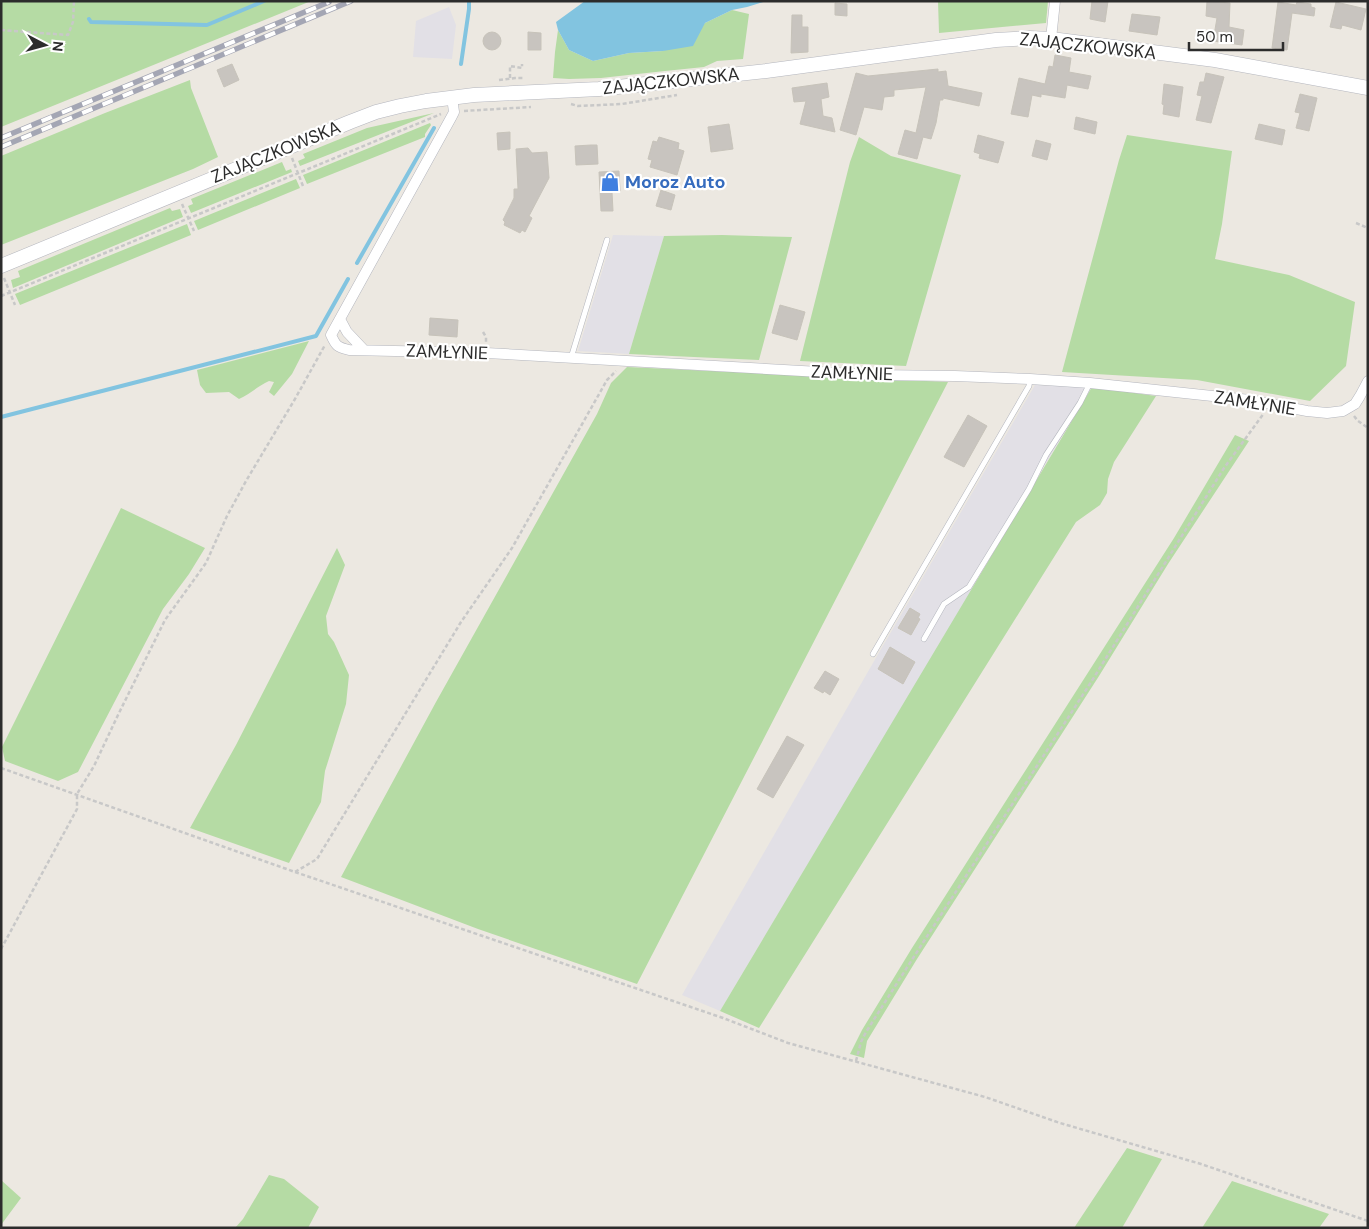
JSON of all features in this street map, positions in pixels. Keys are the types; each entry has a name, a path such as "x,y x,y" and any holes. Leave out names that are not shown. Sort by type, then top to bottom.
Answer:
{"main road":[{"name":"ZAJĄCZKOWSKA","path":"3,272 178,193 376,112 452,97 599,90 996,40 1029,38 1051,38 1215,60 1368,88"}],"street":[{"path":"1051,38 1055,1"},
{"path":"331,336 452,116 454,112 452,97"},
{"path":"340,319 347,332 364,350"},
{"name":"ZAMŁYNIE","path":"331,336 335,345 348,350 472,353 873,375 1030,378 1250,400 1320,412 1337,412 1349,408"},
{"path":"1349,408 1355,404 1368,381"}],"lane":[{"path":"570,358 607,240"},
{"path":"873,654 1028,386 1030,378"},
{"path":"924,639 944,604 969,587 1029,489 1046,455 1080,403 1090,383"}],"path":[{"path":"1,30 68,35 74,22 74,1"},
{"path":"510,78 510,66 522,68 522,64"},
{"path":"461,111 523,108"},
{"path":"1,296 446,112"},
{"path":"288,148 302,186"},
{"path":"178,193 194,231"},
{"path":"1356,223 1368,228"},
{"path":"3,272 15,305"},
{"path":"1,949 77,809 76,794 94,766 165,620 206,563 226,516 296,399 331,336"},
{"path":"295,872 317,859 461,622 512,548 607,380 626,361"},
{"path":"856,1061 866,1032 1093,679 1224,468 1264,413 1273,405"},
{"path":"1349,408 1358,421 1368,428"},
{"path":"1,768 295,872 724,1018 788,1043 985,1096 1060,1123 1201,1164 1368,1221"}],"shaded area":[{"path":"449,7 456,25 452,59 413,57 416,21"},
{"path":"613,235 664,236 629,354 578,351"},
{"path":"1035,385 1092,387 720,1011 682,995 877,656"}],"green space":[{"path":"1,1 311,1 1,127"},
{"path":"938,1 1048,1 1046,23 939,33"},
{"path":"732,10 749,14 743,59 717,61 704,67 601,78 553,78 558,30 569,50 593,61 629,53 663,51 705,23"},
{"path":"190,80 191,88 218,157 193,169 1,245 1,156"},
{"path":"434,113 300,166 298,161 305,158 303,154 367,128"},
{"path":"430,123 431,125 425,137 307,184 303,175"},
{"path":"1127,135 1232,151 1215,259 1289,275 1355,302 1346,366 1310,401 1197,380 1062,372"},
{"path":"859,137 891,156 961,175 906,366 800,361 850,162"},
{"path":"282,162 286,171 291,169 292,172 191,213 188,206 193,204 191,199"},
{"path":"296,179 300,188 198,230 194,221"},
{"path":"170,208 172,211 180,209 183,217 13,288 11,280 20,277 18,271"},
{"path":"187,224 191,235 20,305 15,294"},
{"path":"664,236 792,237 759,360 629,354"},
{"path":"309,341 292,374 274,396 269,392 274,382 269,381 239,399 229,392 206,393 200,385 197,370"},
{"path":"627,367 948,382 637,984 478,929 341,877 436,702 597,414 611,383"},
{"path":"1092,387 1156,396 1114,462 1108,479 1107,493 1100,505 1076,522 759,1028 720,1011"},
{"path":"1235,435 1249,441 1168,564 1099,676 917,959 867,1041 864,1058 850,1054 862,1030 912,948 1174,538"},
{"path":"121,508 205,548 189,574 163,609 78,772 58,781 5,761 2,747"},
{"path":"337,548 345,565 326,616 328,634 334,642 349,675 346,704 325,771 321,802 289,863 190,828 236,745"},
{"path":"1127,1148 1162,1159 1122,1228 1074,1228"},
{"path":"269,1175 284,1179 319,1207 308,1228 235,1228 243,1219"},
{"path":"1,1180 21,1198 1,1225"},
{"path":"1232,1181 1329,1214 1319,1228 1202,1228"}],"water":[{"path":"585,1 766,1 732,10 705,23 693,46 663,51 629,53 593,61 569,50 558,30 556,22"}],"building":[{"path":"1092,1 1108,1 1105,22 1090,19"},
{"path":"1207,1 1230,3 1229,27 1244,30 1242,45 1213,41 1217,18 1206,16"},
{"path":"1278,2 1296,5 1297,2 1311,4 1311,7 1315,8 1314,16 1292,13 1287,50 1272,48"},
{"path":"1336,2 1366,9 1361,30 1342,25 1341,29 1330,27"},
{"path":"835,3 847,4 847,16 835,15"},
{"path":"1132,14 1160,17 1157,35 1129,31"},
{"path":"792,15 802,15 802,27 808,27 808,52 791,53"},
{"path":"488,32 496,32 501,37 499,48 488,50 483,45 483,37"},
{"path":"528,32 541,33 541,50 528,50"},
{"path":"1055,55 1071,58 1069,72 1091,76 1088,89 1067,85 1065,98 1041,94 1041,97 1032,95 1028,117 1011,114 1019,78 1045,84 1049,66 1053,67"},
{"path":"232,64 239,80 224,87 217,70"},
{"path":"938,69 938,72 946,71 948,86 982,93 979,106 943,98 943,100 940,100 931,139 923,137 917,159 898,154 905,130 916,133 926,87 894,90 894,96 884,97 882,110 864,107 856,135 840,130 856,73 868,76"},
{"path":"1206,73 1224,77 1211,123 1196,120 1202,96 1197,95 1200,82 1204,82"},
{"path":"827,83 829,97 821,99 823,116 832,118 835,132 800,124 806,101 794,102 792,88"},
{"path":"1164,84 1183,87 1179,117 1163,114"},
{"path":"1300,94 1317,98 1309,131 1296,128 1300,113 1295,112"},
{"path":"1076,117 1097,122 1095,134 1074,129"},
{"path":"729,124 733,149 711,152 708,127"},
{"path":"1259,124 1285,130 1282,145 1255,139"},
{"path":"510,132 510,149 498,150 497,133"},
{"path":"978,135 1004,142 998,163 979,158 980,154 974,152"},
{"path":"659,137 679,143 678,149 684,151 677,175 650,167 652,160 648,159 653,141 657,142"},
{"path":"1036,140 1051,144 1047,160 1032,156"},
{"path":"597,145 598,164 576,165 575,146"},
{"path":"528,148 532,153 547,152 549,178 529,216 532,218 525,232 522,230 520,233 504,225 505,222 503,220 514,198 514,189 518,189 516,149"},
{"path":"619,171 620,191 612,192 613,211 601,211 599,172"},
{"path":"661,190 675,195 671,210 656,206"},
{"path":"780,305 805,312 797,340 772,333"},
{"path":"430,318 458,320 457,337 429,335"},
{"path":"968,415 987,426 964,467 944,457"},
{"path":"910,608 920,614 918,618 920,619 911,635 898,628"},
{"path":"890,647 915,662 903,684 878,669"},
{"path":"825,671 839,679 830,695 814,688"},
{"path":"787,736 804,745 773,798 757,789"}],"waterway":[{"path":"89,19 91,22 207,25 264,1"},
{"path":"461,64 469,1"},
{"path":"357,263 434,128"},
{"path":"1,417 316,336 348,279"}],"railway":[{"path":"1,147 351,1"},
{"path":"1,138 329,2"}],"place":[{"name":"Moroz Auto","path":"610,182"}]}
